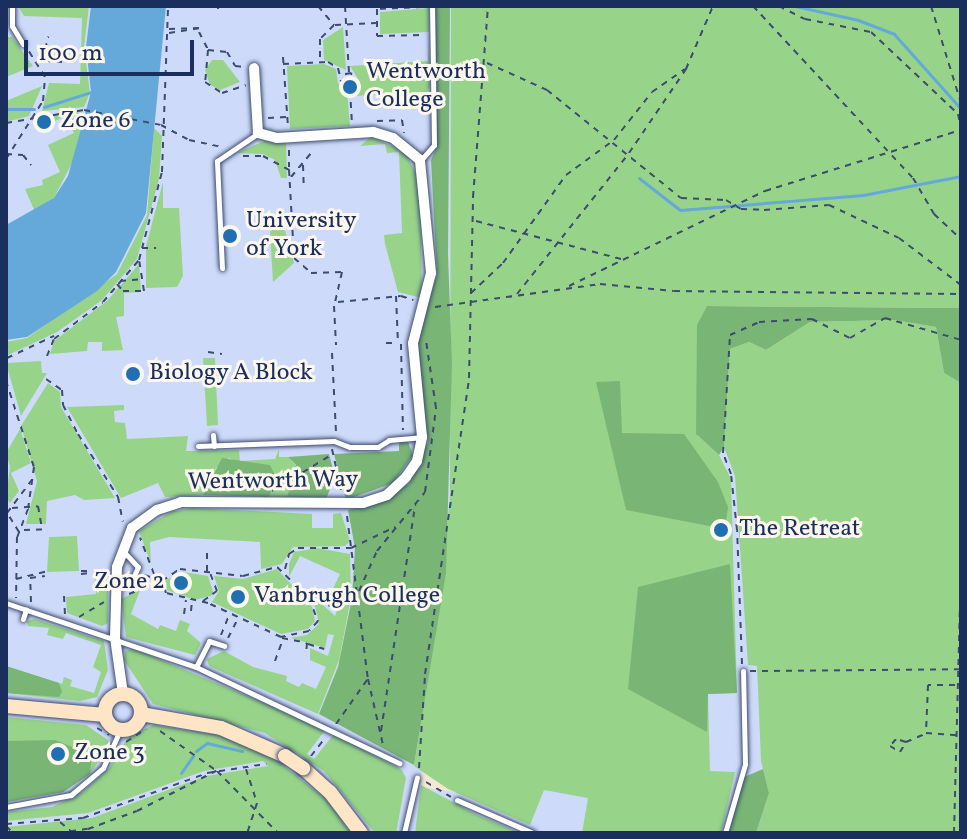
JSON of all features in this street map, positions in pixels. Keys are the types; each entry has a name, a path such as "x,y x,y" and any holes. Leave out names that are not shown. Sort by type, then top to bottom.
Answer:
{"street":[{"path":"254,68 258,133 288,137 373,132 393,138 420,160"},
{"name":"Wentworth Way","path":"123,694 115,638 120,549 128,527 157,510 181,502 345,505 387,495 417,461 422,437 413,343 427,306 431,273 420,160"},
{"path":"105,715 110,698 123,694 136,699 141,714"},
{"path":"6,706 105,715 120,730 133,727 141,714"},
{"path":"141,714 221,728 285,756 307,762 361,833"}],"lane":[{"path":"12,6 9,27 23,44"},
{"path":"420,160 434,145 432,6"},
{"path":"222,268 217,161 258,133"},
{"path":"213,435 214,446"},
{"path":"198,446 334,441 350,447 378,447 422,437"},
{"path":"117,577 136,573 138,567 120,549"},
{"path":"6,603 196,667 333,728 399,763"},
{"path":"23,619 26,609"},
{"path":"196,667 209,641 221,645"},
{"path":"725,833 745,764 743,671"},
{"path":"6,807 71,795 103,768 120,730"},
{"path":"404,833 417,777"},
{"path":"457,800 533,833"}],"path":[{"path":"118,282 123,291 144,291 139,260 162,172 159,125 168,6"},
{"path":"318,6 334,25"},
{"path":"345,6 352,124"},
{"path":"432,6 377,9 377,36 432,34"},
{"path":"448,795 417,777 425,674 469,378 470,293 488,6"},
{"path":"517,294 629,153 686,69 713,6"},
{"path":"753,6 914,180 916,187 961,239"},
{"path":"567,286 765,191 889,155 961,130 958,114 871,32 805,19 779,6"},
{"path":"931,6 961,103"},
{"path":"320,60 320,39 334,25 377,23"},
{"path":"168,31 199,32 208,50 203,76 210,87 222,93 255,83"},
{"path":"6,159 32,118 44,91 41,62 48,37"},
{"path":"23,44 41,62 63,62"},
{"path":"208,50 227,52 235,66 254,68"},
{"path":"283,57 288,137"},
{"path":"283,64 320,60 334,64 343,89 350,89"},
{"path":"486,61 547,90 614,140 681,198 764,210 829,205 899,238 961,285"},
{"path":"470,293 523,234 566,175 614,140 652,92 686,69"},
{"path":"340,75 348,72"},
{"path":"348,72 356,79 350,89"},
{"path":"958,114 961,109"},
{"path":"6,123 84,110 159,125 230,152 263,156 289,170"},
{"path":"32,118 49,123 53,122 50,114"},
{"path":"257,119 287,117"},
{"path":"289,150 294,258 311,273 342,272 334,306 336,345"},
{"path":"290,178 311,153"},
{"path":"7,155 23,155 31,165"},
{"path":"303,163 304,189"},
{"path":"476,221 622,260"},
{"path":"142,248 156,248"},
{"path":"7,358 58,334 103,302 139,260"},
{"path":"118,282 142,278"},
{"path":"334,306 340,299 396,296 427,306 444,307 567,286 961,294"},
{"path":"396,296 404,439"},
{"path":"960,669 743,671 737,530 731,474 723,453 730,335 759,322 812,319 850,338 885,318 961,340"},
{"path":"47,356 58,334"},
{"path":"386,343 407,343"},
{"path":"208,352 222,354"},
{"path":"332,353 332,454 345,505 359,592 368,679 384,754"},
{"path":"46,379 62,390 63,405 118,497 128,527 162,581 166,594 202,602 282,638 324,649"},
{"path":"6,381 34,477 20,533 15,579 17,606"},
{"path":"264,494 332,454"},
{"path":"20,533 7,514 34,477"},
{"path":"381,733 415,504"},
{"path":"11,508 38,506 43,512 42,529"},
{"path":"284,570 289,554 298,548 351,548 396,527 377,551 359,592"},
{"path":"23,530 48,529"},
{"path":"202,602 217,591 208,573 207,552"},
{"path":"162,581 176,569 236,574 266,568 284,570 306,591 318,621 309,631 282,638"},
{"path":"81,572 98,571 117,577"},
{"path":"136,573 162,581"},
{"path":"15,579 45,574 30,578 31,598"},
{"path":"16,588 23,587"},
{"path":"306,591 328,601 331,608"},
{"path":"64,596 65,622"},
{"path":"954,833 960,597"},
{"path":"184,614 186,599"},
{"path":"191,611 193,601"},
{"path":"221,645 229,614"},
{"path":"221,645 237,620"},
{"path":"259,634 261,629"},
{"path":"275,661 282,638"},
{"path":"306,654 307,643"},
{"path":"307,762 368,679"},
{"path":"926,733 928,685 956,685"},
{"path":"906,742 926,733 957,735"},
{"path":"6,825 59,822 217,771 266,764"},
{"path":"246,767 255,807 247,833"},
{"path":"217,771 278,833"},
{"path":"58,833 137,811 217,771"},
{"path":"59,822 73,833"},
{"path":"6,825 13,833"}],"shaded area":[{"name":"University of York","path":"6,6 453,6 457,490 420,787 456,792 474,571 961,308 961,833 6,833"}],"green space":[{"path":"18,6 89,6 84,47 90,93 84,107 42,111 49,83 80,84 82,18 24,16"},
{"path":"435,6 450,6 448,255 452,364 446,573 414,765 319,714 338,667 352,598 355,548 348,510 389,498 409,483 428,442 417,354 419,329 437,275 431,160 437,146"},
{"path":"451,6 961,6 961,308 707,306 697,435 719,455 731,479 737,693 708,694 710,771 735,772 721,833 582,833 588,798 544,790 530,825 448,789 414,766 439,611 450,496"},
{"path":"429,8 429,32 380,34 380,12"},
{"path":"343,27 346,70 324,60 323,40"},
{"path":"429,36 430,86 427,92 354,96 360,82 350,66 428,61"},
{"path":"6,37 12,37 33,66 6,77"},
{"path":"212,60 223,60 240,82 220,90 210,85 205,70"},
{"path":"324,64 336,69 338,83 347,91 350,126 290,129 287,66"},
{"path":"42,86 29,116 6,122 6,101"},
{"path":"61,112 84,113 76,155 54,198 35,212 25,189 43,185 42,180 60,172 48,145 74,133 66,116 55,121 53,115"},
{"path":"154,128 162,136 159,179 137,259 102,300 57,332 6,356 6,342 27,338 117,274 147,215"},
{"path":"371,137 405,152 420,182 422,298 398,292 385,244 384,235 402,233 399,152 387,153 385,144 360,146"},
{"path":"264,141 286,143 287,178 281,178 275,160 263,154 237,153"},
{"path":"163,182 163,208 179,208 183,276 177,287 146,288 146,246"},
{"path":"281,216 294,263 273,282 270,233 274,217"},
{"path":"139,264 141,292 124,293 124,316 116,317 123,350 102,351 102,342 88,342 87,351 50,354 54,341 107,301"},
{"path":"707,306 961,308 961,383 944,373 936,327 894,320 810,322 766,350 749,342 730,349 724,447 719,455 696,434 697,325"},
{"path":"894,320 936,327 944,373 961,383 961,833 756,833 769,793 761,761 757,666 748,665 735,476 724,447 730,349 749,342 766,350 810,322"},
{"path":"203,358 215,358 218,425 207,426"},
{"path":"41,361 42,373 47,373 21,416 6,363"},
{"path":"620,381 622,433 684,434 718,482 728,507 725,529 626,510 596,382"},
{"path":"48,383 60,392 61,407 115,498 84,500 75,495 47,501 46,524 26,524 37,481 21,426"},
{"path":"124,405 124,410 114,411 115,422 125,423 127,439 188,436 186,451 239,450 240,461 275,459 279,449 279,457 288,457 296,466 287,497 269,497 270,465 240,463 229,458 216,468 203,495 165,497 158,483 121,498 67,407"},
{"path":"20,429 31,463 11,473 19,491 10,503 6,498 10,467 6,453"},
{"path":"399,442 408,442 413,455 393,483 346,500 334,454 399,451"},
{"path":"329,454 335,477 326,499 287,497 296,465 288,457"},
{"path":"222,458 270,465 276,477 269,497 203,495"},
{"path":"192,508 312,514 312,528 333,528 333,514 341,513 350,541 345,546 293,547 282,564 261,569 260,542 169,537 150,542 151,564 139,531 171,512"},
{"path":"77,536 79,571 47,572 49,537"},
{"path":"317,548 350,554 351,598 339,660 318,714 209,666 207,659 224,651 253,667 287,676 286,681 299,687 302,683 316,689 326,667 310,660 310,648 328,656 334,635 328,634 325,648 291,638 307,635 319,624 313,596 335,616 342,595 336,593 333,600 315,592 330,595 340,574 300,556 289,577 289,564 294,552"},
{"path":"730,564 737,693 708,694 707,732 628,689 638,587"},
{"path":"277,569 312,607 315,621 308,629 281,634 212,602 219,591 214,576 243,579"},
{"path":"183,572 208,576 214,595 195,600 167,590 166,580"},
{"path":"95,574 108,582 108,623 102,626 67,613 66,597 96,594"},
{"path":"140,590 131,614 158,629 160,625 176,631 180,620 190,624 187,631 201,643 195,655 126,637 121,599"},
{"path":"34,619 104,641 108,670 97,697 80,701 6,693 6,666 62,684 64,677 72,680 70,686 94,693 101,672 93,667 101,645 66,633 63,639 47,635 49,628 28,626 27,621"},
{"path":"135,649 326,729 307,754 314,759 334,734 402,770 406,778 396,833 375,833 324,771 265,733 153,704 124,660 125,651"},
{"path":"6,666 59,683 62,692 59,697 6,693"},
{"name":"Zone 3","path":"6,717 86,725 108,740 108,747 90,774 63,792 6,802"},
{"path":"153,725 218,735 275,759 326,799 354,833 6,833 6,827 92,818 206,776 268,766 263,761 204,771 88,813 6,821 6,812 52,807 83,792 110,767 128,737"},
{"path":"55,740 92,755 90,774 63,792 6,802 6,741"},
{"path":"763,769 769,793 756,833 726,833 742,778"},
{"path":"421,785 477,815 520,833 415,833"}],"water":[{"path":"91,6 166,6 146,213 116,272 97,291 27,337 6,340 6,225 54,198 68,176 91,92 86,47"}],"waterway":[{"path":"795,6 858,20 894,34 961,109"},
{"path":"44,107 91,92"},
{"path":"6,109 34,109"},
{"path":"639,178 680,210 863,195 961,176"},
{"path":"196,751 207,743 242,751"},
{"path":"181,773 193,756"}],"place":[{"name":"Wentworth College","path":"350,87"},
{"name":"Zone 6","path":"44,122"},
{"name":"University of York","path":"230,236"},
{"name":"Biology A Block","path":"133,374"},
{"name":"The Retreat","path":"721,530"},
{"name":"Zone 2","path":"181,583"},
{"name":"Vanbrugh College","path":"238,597"},
{"name":"Zone 3","path":"58,754"}]}
